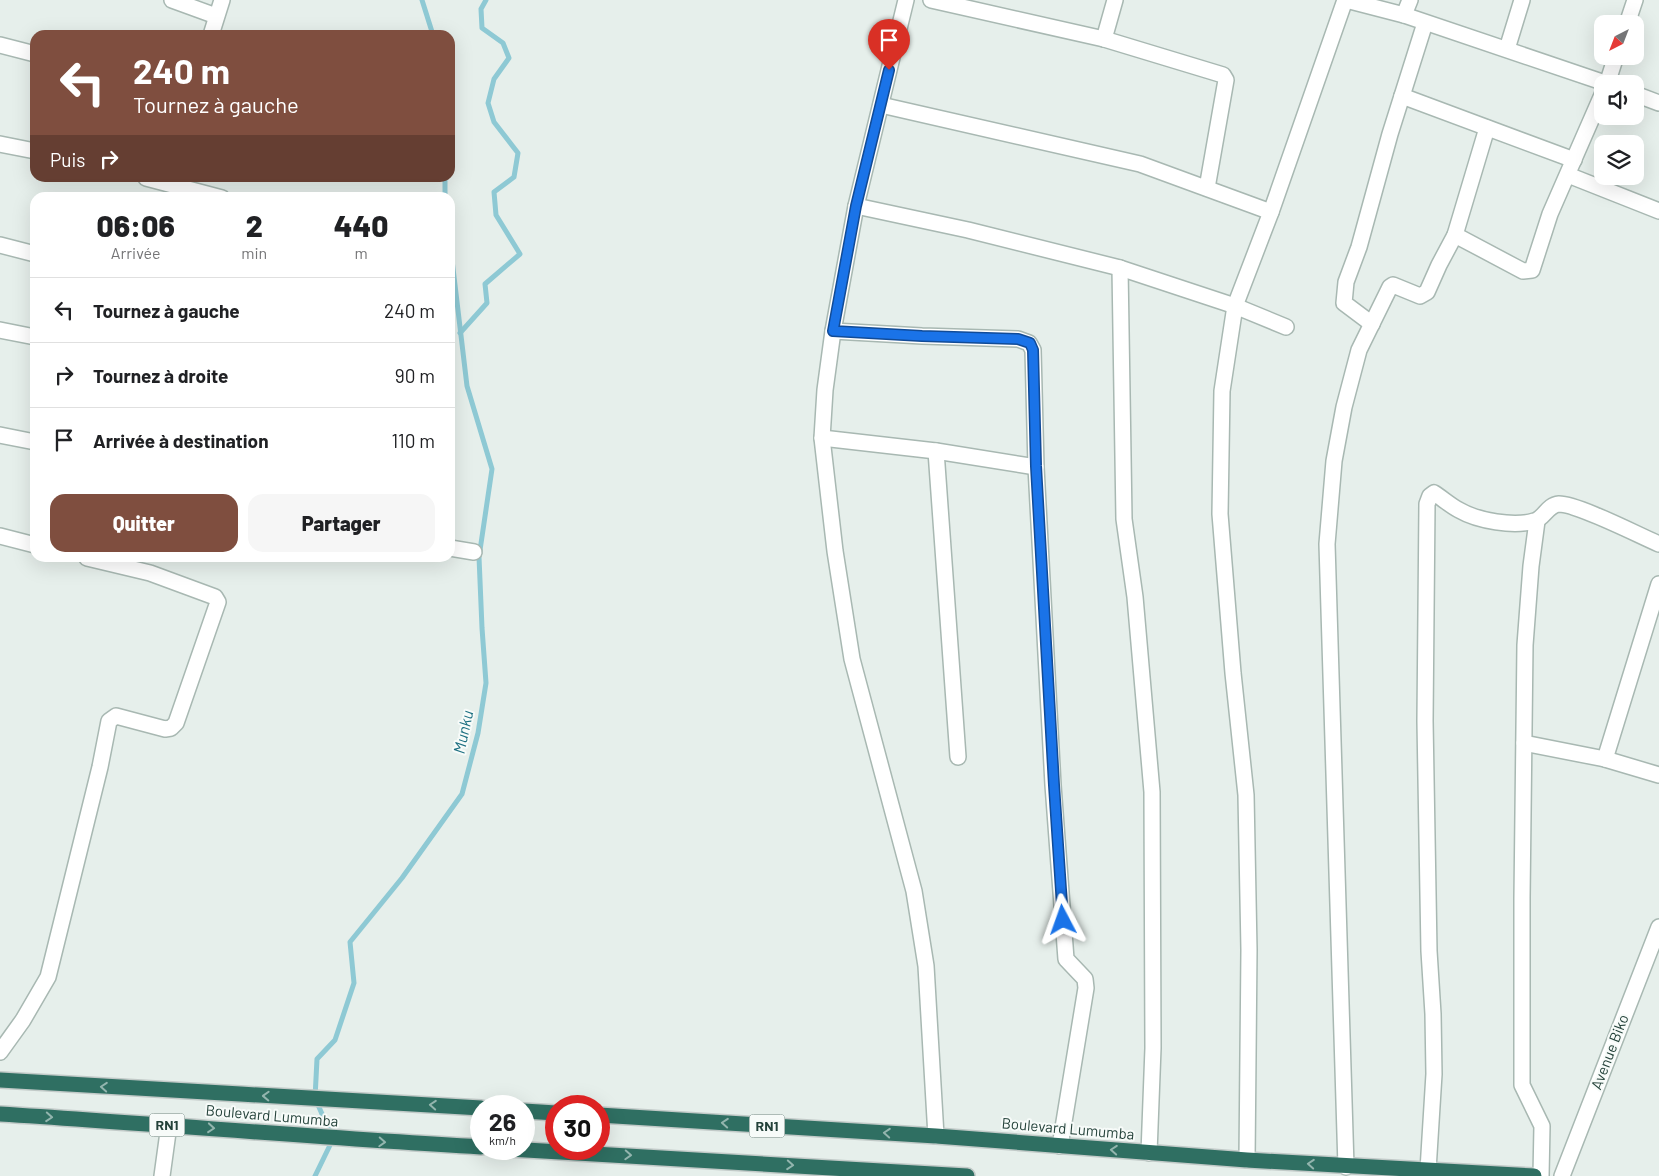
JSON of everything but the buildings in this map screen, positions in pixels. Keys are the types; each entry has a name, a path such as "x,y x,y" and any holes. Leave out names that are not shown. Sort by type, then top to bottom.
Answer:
{"highway":[{"name":"Boulevard Lumumba","path":"0,1080 211,1094 470,1107"},
{"name":"Boulevard Lumumba","path":"0,1114 169,1125 333,1139 470,1146"},
{"name":"Boulevard Lumumba","path":"610,1117 936,1136 1346,1167 1534,1176"},
{"path":"535,1151 968,1176"}],"street":[{"path":"172,0 216,16"},
{"path":"212,30 222,0"},
{"path":"906,0 856,206 833,331 825,390 822,438 835,551 852,659 914,891 926,966 936,1136"},
{"path":"931,0 1104,39 1223,75 1226,80 1206,188"},
{"path":"1104,39 1114,0"},
{"path":"1248,1160 1249,950 1246,795 1233,673 1220,514 1222,391 1234,306 1272,212 1346,0 1404,15 1594,79"},
{"path":"1404,15 1410,0"},
{"path":"1507,49 1522,0"},
{"path":"1630,15 1635,0"},
{"path":"1372,324 1344,303 1344,292 1360,247 1390,134 1425,22"},
{"path":"0,44 30,53"},
{"path":"1402,96 1574,160"},
{"path":"1644,97 1659,103"},
{"path":"881,105 1140,164 1272,212"},
{"path":"1455,235 1523,271 1532,270 1550,214 1594,114"},
{"path":"1346,1167 1328,544 1334,461 1344,407 1358,350 1388,290 1393,285 1397,285 1417,296 1424,295 1427,292 1438,265 1455,235 1487,128"},
{"path":"0,144 30,150"},
{"path":"1568,175 1659,211"},
{"path":"161,182 199,192"},
{"path":"856,206 968,230 1120,268 1234,306 1286,327"},
{"path":"0,245 30,253"},
{"path":"1120,268 1124,519 1135,597 1152,792 1153,1038 1149,1153"},
{"path":"0,330 30,336"},
{"path":"833,331 930,337 1018,339 1030,343 1033,350 1036,466 1066,959 1085,979 1086,988 1060,1146"},
{"path":"0,434 30,441"},
{"path":"822,438 936,451 1036,466"},
{"path":"936,451 958,758"},
{"path":"1428,1170 1434,1074 1429,951 1425,721 1427,504 1430,496 1434,493 1460,511 1478,517 1521,523 1537,521"},
{"path":"1541,1176 1542,1126 1522,1085 1525,645 1531,566 1537,521 1548,509 1558,504 1579,509 1659,544"},
{"path":"0,536 30,544"},
{"path":"455,549 474,552"},
{"path":"0,1052 23,1020 48,977 100,767 109,721 116,716 166,729 171,728 176,723 218,602 215,597 150,573 104,562"},
{"path":"1605,759 1659,584"},
{"path":"1524,742 1605,759 1659,775"},
{"name":"Avenue Biko","path":"1562,1176 1659,927"},
{"path":"162,1176 169,1125"}],"waterway":[{"name":"Munku","path":"422,0 431,30"},
{"path":"460,333 487,303 485,284 520,254 496,215 494,192 514,177 518,153 494,122 488,103 494,79 509,58 503,43 482,28 481,9 486,0"},
{"name":"Munku","path":"445,182 445,192"},
{"name":"Munku","path":"315,1176 333,1139 315,1098 317,1059 335,1040 354,983 350,942 402,878 462,794 478,733 486,683 479,557 492,469 467,386 455,285"}],"route":[{"path":"889,70 856,206 833,331 1018,339 1030,343 1033,350 1036,466 1063,920"}]}
